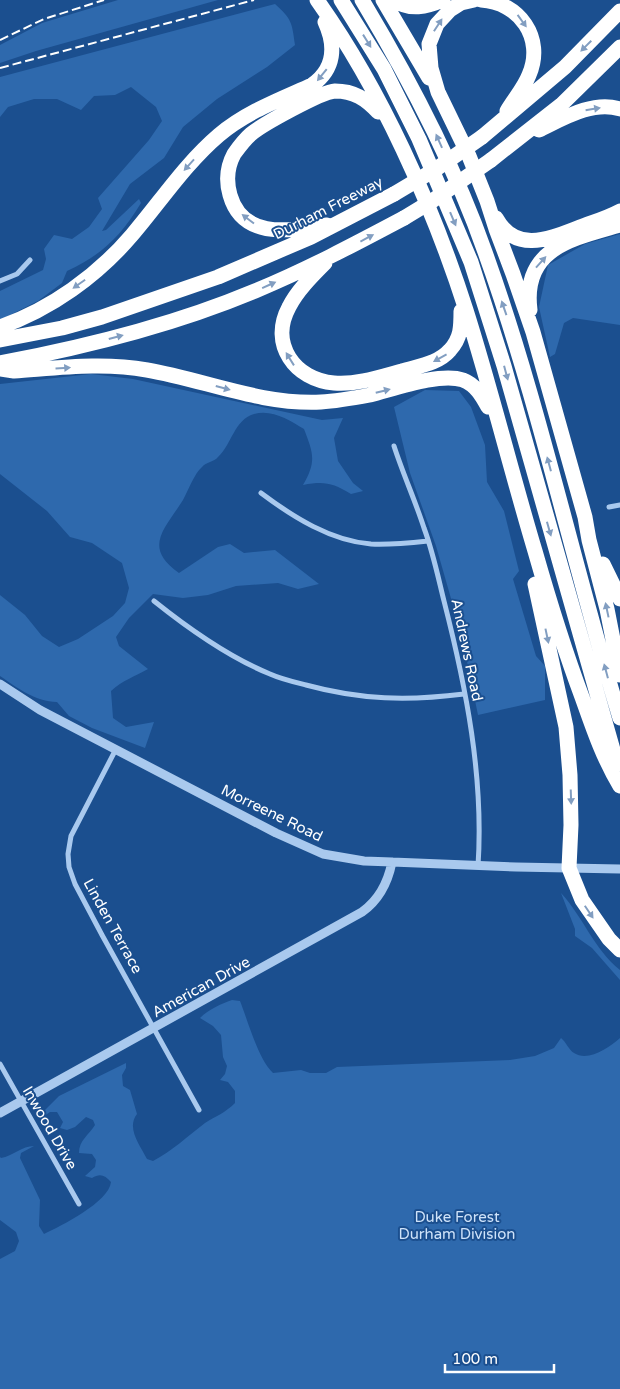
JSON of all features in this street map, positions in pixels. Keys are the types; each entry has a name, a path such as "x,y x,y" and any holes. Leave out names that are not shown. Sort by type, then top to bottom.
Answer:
{"highway":[{"path":"316,0 362,71 409,164 440,237 475,338 556,623 605,760 620,786"},
{"path":"0,328 54,302 96,271 131,236 188,165 221,134 253,112 319,80 332,58 333,48 329,30 316,0"},
{"path":"341,0 384,70 419,139 471,262 504,366 620,775"},
{"path":"362,0 419,99 446,157 485,252 519,356 620,718"},
{"path":"383,0 438,92 487,201 533,332 585,517 603,563 620,598"},
{"path":"394,0 405,6 416,7 429,6 443,0"},
{"path":"438,92 430,60 429,44 432,36 437,24 450,10 461,3 474,0"},
{"path":"481,0 504,5 518,15 529,30 533,43 533,59 530,74 499,123"},
{"name":"Durham Freeway","path":"0,340 70,326 147,303 252,264 340,223 436,169 482,137 565,67 620,11"},
{"path":"0,363 96,342 209,308 330,258 432,201 491,160 561,105 620,47"},
{"path":"340,223 282,231 270,230 251,222 238,210 230,193 228,170 234,154 247,138 260,128 333,91 348,92 361,97 373,106 393,131"},
{"path":"518,140 588,109 608,107 620,109"},
{"path":"487,201 505,231 518,238 533,241 565,233 620,212"},
{"path":"533,332 529,287 538,264 557,247 620,224"},
{"path":"330,258 294,298 285,316 282,332 285,349 292,362 306,375 326,382 357,382 429,363 444,356 456,344 461,332 460,295"},
{"path":"0,368 14,371 102,366 146,370 196,380 252,396 306,402 352,398 435,379 453,378 463,380 475,387 498,423"},
{"path":"585,517 589,540 607,608 620,675"},
{"path":"528,528 536,589 566,727 572,825 568,868 582,900 609,939 620,950"}],"street":[{"path":"0,281 17,274 30,260"},
{"name":"Andrews Road","path":"394,446 428,541 451,628 473,743 480,821 478,866"},
{"path":"261,493 318,529 346,538 370,544 428,541"},
{"path":"609,507 620,505"},
{"path":"154,601 183,623 231,654 258,669 281,678 330,692 376,698 413,698 464,694"},
{"name":"Morreene Road","path":"0,684 34,706 307,848 339,857 392,862 620,869"},
{"name":"Linden Terrace","path":"116,749 71,836 68,861 75,884 200,1110"},
{"name":"American Drive","path":"0,1113 362,912 379,895 389,874 392,862"},
{"name":"Inwood Drive","path":"0,1064 80,1204"}],"green space":[{"path":"118,0 218,0 36,51 0,63 0,45 42,23"},
{"path":"275,4 290,22 295,45 267,67 217,99 183,127 164,158 130,184 102,231 106,230 139,199 141,203 126,226 110,243 91,258 67,271 62,283 38,301 0,320 0,291 43,270 46,259 44,249 54,235 72,239 89,227 102,209 98,198 149,140 162,121 156,107 131,87 115,95 94,96 81,110 57,99 34,99 8,107 0,117 0,77"},
{"path":"620,234 620,325 573,318 564,323 555,354 550,357 539,307 548,265 585,244"},
{"path":"91,374 133,379 322,420 343,418 334,438 338,461 353,483 363,491 351,494 339,487 328,484 303,485 312,463 310,444 304,429 280,416 267,413 254,414 242,421 223,452 199,470 160,538 161,555 168,564 179,573 218,547 230,544 244,553 275,550 319,584 298,589 278,583 236,586 208,595 183,598 153,594 129,618 116,637 119,646 148,669 124,681 111,691 113,718 126,727 154,722 145,748 92,728 69,716 57,702 34,697 0,676 0,595 25,615 42,636 59,647 78,639 113,616 125,603 129,588 122,563 92,543 70,537 47,511 0,474 0,384"},
{"path":"425,390 459,391 471,407 485,445 487,482 504,511 519,571 513,579 536,656 545,666 545,700 478,715 462,637 436,546 410,473 394,407"},
{"path":"561,893 596,943 620,970 620,980 592,948 575,936 575,929"},
{"name":"Duke Forest Durham Division","path":"232,1000 240,1001 258,1049 273,1073 301,1070 310,1073 326,1073 337,1067 510,1060 535,1056 554,1048 561,1038 574,1053 586,1056 604,1050 620,1038 620,1389 0,1389 0,1259 15,1251 19,1241 16,1232 0,1220 0,1157 5,1157 34,1146 21,1153 20,1158 40,1200 39,1226 44,1234 83,1212 102,1197 108,1190 111,1182 102,1175 92,1178 85,1176 95,1167 96,1160 92,1154 79,1153 79,1148 82,1141 95,1125 93,1120 86,1117 75,1127 67,1130 60,1128 63,1122 57,1112 50,1112 44,1116 44,1111 59,1096 126,1063 126,1068 122,1075 123,1086 130,1090 137,1114 134,1119 133,1131 147,1159 153,1161 160,1157 235,1103 235,1091 228,1082 220,1080 225,1074 227,1066 223,1057 221,1035 213,1026 200,1018 211,1009"}],"railway":[{"path":"0,40 44,19 104,0"},
{"path":"0,68 254,0"}]}
